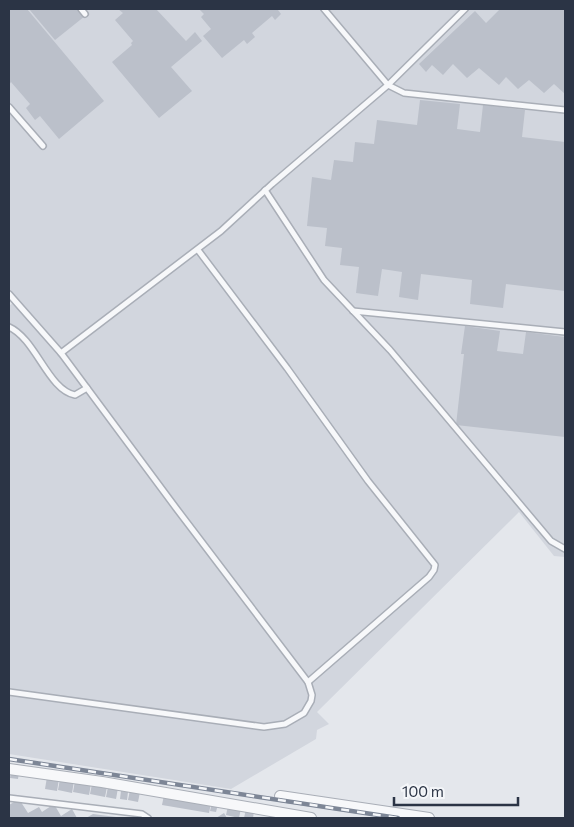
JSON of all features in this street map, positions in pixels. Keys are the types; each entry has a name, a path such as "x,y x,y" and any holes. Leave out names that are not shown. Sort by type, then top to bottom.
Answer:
{"street":[{"path":"9,769 102,782 311,818"},
{"path":"280,796 429,818"}],"lane":[{"path":"81,9 85,14"},
{"path":"324,9 388,85 404,93 565,110"},
{"path":"61,352 221,231 265,190 388,85 465,9"},
{"path":"9,107 43,146"},
{"path":"265,190 324,280 390,350 550,541 565,549"},
{"path":"198,250 288,368 368,481 435,565 429,577 308,682"},
{"path":"9,294 61,352 308,682 312,695 311,701 304,713 285,724 264,727 9,692"},
{"path":"353,310 565,332"},
{"path":"9,327 17,331 64,390 75,395 87,388"},
{"path":"9,798 142,814 148,818"}],"shaded area":[{"path":"9,9 565,9 565,557 554,556 519,512 317,712 329,724 317,730 316,739 231,789 9,754 9,306 14,302 9,296"}],"building":[{"path":"9,9 27,9 104,101 59,139 40,116 35,120 26,108 30,104 11,82 9,85"},
{"path":"29,9 79,9 85,16 55,40"},
{"path":"118,9 156,9 186,41 195,32 202,41 171,67 192,91 159,118 112,62 132,45 133,41 115,20 123,13"},
{"path":"199,9 280,9 278,10 281,14 275,20 272,16 252,33 255,37 247,44 244,40 222,58 203,36 211,29 201,17 204,14"},
{"path":"500,9 565,9 565,94 554,84 544,93 529,80 518,89 506,77 499,85 479,68 467,78 453,64 443,75 432,65 426,72 419,64 475,11 486,23"},
{"path":"420,100 460,104 457,129 480,132 483,105 525,110 522,137 565,142 565,291 506,284 503,308 470,304 472,280 421,274 418,300 399,297 402,272 382,269 378,296 356,293 359,267 340,265 342,248 325,246 327,228 307,226 312,177 331,180 334,160 353,162 355,142 374,144 377,120 417,125"},
{"path":"465,326 500,331 497,351 523,354 526,332 565,337 565,437 456,425 464,354 461,354"},
{"path":"11,771 19,772 18,779 10,778"},
{"path":"47,777 59,779 57,791 45,789"},
{"path":"60,779 74,781 72,793 58,790"},
{"path":"75,781 91,784 89,795 73,792"},
{"path":"92,784 107,787 105,797 90,794"},
{"path":"108,787 118,788 116,799 106,797"},
{"path":"130,790 140,792 138,802 128,800"},
{"path":"121,791 128,792 127,800 120,799"},
{"path":"164,795 211,803 209,813 162,805"},
{"path":"19,799 28,813 39,807 42,812 54,804 61,816 72,809 77,818 9,818 9,805"},
{"path":"212,803 218,804 216,812 210,811"},
{"path":"228,806 241,808 239,818 226,815"},
{"path":"246,809 254,811 253,818 244,818"},
{"path":"224,813 227,818 216,818"},
{"path":"93,814 116,817 86,818"}],"railway":[{"path":"9,759 398,818"}]}
